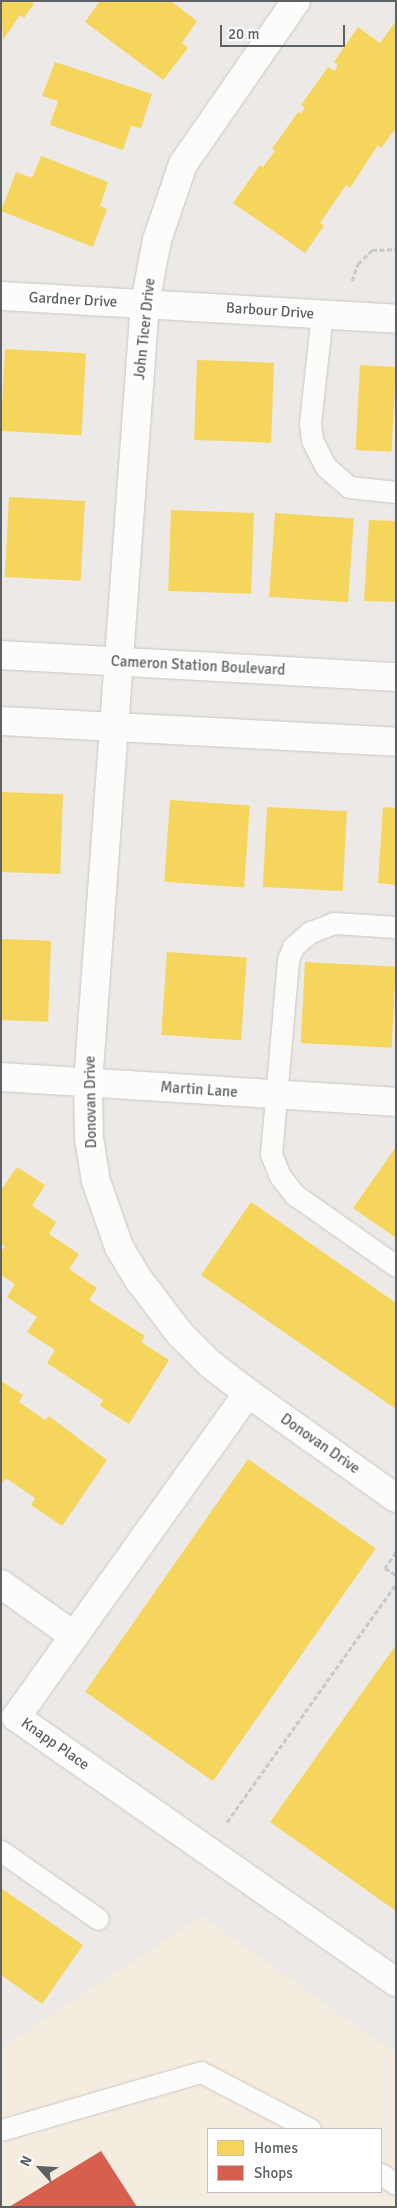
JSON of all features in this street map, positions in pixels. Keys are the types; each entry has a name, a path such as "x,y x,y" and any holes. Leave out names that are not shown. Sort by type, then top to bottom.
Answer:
{"street":[{"name":"John Ticer Drive","path":"116,696 145,303 157,240 183,164 296,1"},
{"name":"Gardner Drive","path":"1,296 145,303"},
{"name":"Barbour Drive","path":"145,303 396,319"},
{"name":"Cameron Station Boulevard","path":"1,655 396,677"},
{"name":"Donovan Drive","path":"116,696 88,1082 89,1138 96,1181 119,1247 139,1280 180,1334 210,1364 396,1498"},
{"path":"1,721 396,742"},
{"name":"Martin Lane","path":"1,1077 396,1102"},
{"name":"Knapp Place","path":"248,1393 16,1718 396,1982"},
{"path":"1,1584 74,1636"}],"lane":[{"path":"334,315 310,423 312,440 326,468 349,487 396,492"},
{"path":"396,927 334,923 310,932 294,947 288,960 271,1154 280,1176 295,1195 396,1266"},
{"path":"1,1851 98,1919"},
{"path":"1,2130 201,2072 308,2128"},
{"path":"382,2175 396,2184"}],"path":[{"path":"334,315 352,282 358,264 372,250 396,249"},
{"path":"396,1552 385,1568 396,1575"},
{"path":"206,1850 396,1584"}],"shaded area":[{"path":"202,1916 396,2054 396,2207 1,2207 1,2048"}],"building: Homes":[{"path":"1,1 30,1 34,4 24,18 20,15 3,40"},
{"path":"100,1 171,1 197,21 182,43 188,48 163,80 85,22"},
{"path":"396,21 396,128 381,148 378,145 350,188 346,185 320,223 324,226 305,253 233,203 260,165 263,167 275,151 272,149 298,112 301,114 305,108 301,105 328,67 334,71 338,65 334,62 358,27 380,43"},
{"path":"55,62 152,94 141,128 131,126 123,150 50,125 58,101 42,96"},
{"path":"41,156 108,182 100,206 107,209 93,247 1,211 16,172 32,178"},
{"path":"5,349 86,353 82,435 1,431"},
{"path":"197,360 274,363 271,443 194,440"},
{"path":"360,365 396,367 392,452 356,450"},
{"path":"9,497 85,501 81,581 5,577"},
{"path":"171,510 254,513 251,594 168,591"},
{"path":"275,513 354,519 348,602 269,597"},
{"path":"369,520 396,521 396,602 364,601"},
{"path":"1,792 63,794 60,874 1,872"},
{"path":"170,800 250,806 244,887 164,882"},
{"path":"267,807 347,811 343,891 263,887"},
{"path":"383,807 396,808 396,885 378,883"},
{"path":"1,939 51,941 48,1022 1,1020"},
{"path":"167,952 247,958 241,1040 161,1035"},
{"path":"305,962 396,967 392,1048 301,1043"},
{"path":"396,1147 396,1238 353,1208"},
{"path":"17,1167 45,1185 32,1206 56,1222 49,1234 79,1254 69,1269 97,1288 89,1300 145,1336 141,1342 169,1360 129,1424 100,1406 103,1400 47,1363 55,1350 27,1332 37,1317 7,1297 15,1284 1,1275 1,1252 5,1246 1,1244 1,1190"},
{"path":"251,1202 396,1303 396,1409 201,1275"},
{"path":"1,1381 23,1395 19,1402 45,1420 49,1416 107,1460 62,1526 31,1505 35,1498 6,1478 1,1484"},
{"path":"248,1459 376,1548 213,1781 85,1692"},
{"path":"396,1645 396,1911 270,1822"},
{"path":"1,1888 83,1945 42,2004 1,1975"}],"building: Shops":[{"path":"101,2151 137,2207 9,2207"}]}
